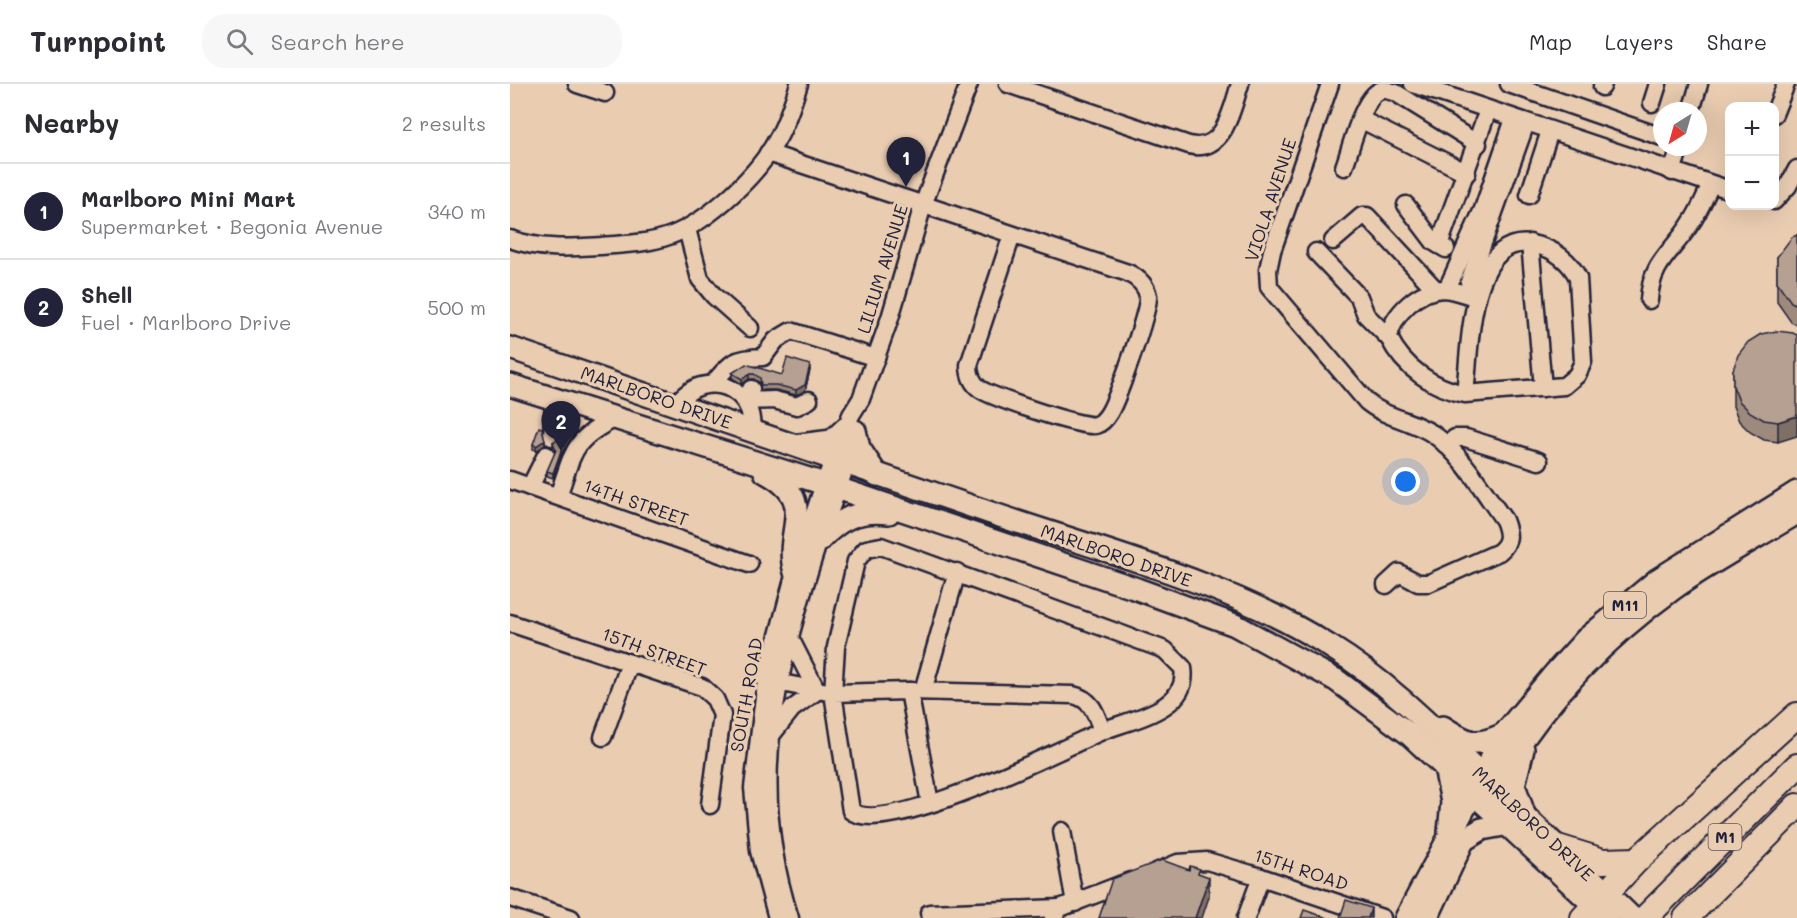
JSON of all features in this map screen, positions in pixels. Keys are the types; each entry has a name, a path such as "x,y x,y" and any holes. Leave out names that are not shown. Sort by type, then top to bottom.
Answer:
{"highway":[{"path":"1598,908 1637,860 1797,715"},
{"name":"M1","path":"1644,915 1797,766"},
{"name":"M1","path":"1686,918 1797,806"},
{"path":"1558,847 1602,861 1637,860"}],"main road":[{"name":"MARLBORO DRIVE","path":"510,348 878,475 1146,564 1251,604 1332,647 1377,679 1416,712 1484,790 1517,820 1598,908 1644,915"},
{"name":"MARLBORO DRIVE","path":"510,385 830,486 1137,589 1235,626 1336,680 1409,734 1445,767 1484,790"},
{"path":"790,445 832,441 851,429 859,448 878,475"},
{"path":"738,458 777,479 790,490 795,499 798,513 792,556 795,572"},
{"name":"M11","path":"1484,790 1504,734 1555,673 1615,613 1687,560 1797,492"},
{"path":"818,542 836,523 857,513 873,511 920,516"},
{"name":"M11","path":"1406,918 1484,790 1502,769 1527,731 1562,689 1596,655 1665,595 1797,513"},
{"path":"1416,712 1470,742 1485,743 1504,734"},
{"path":"1445,767 1454,841 1482,829 1517,820 1514,778 1527,731"},
{"name":"MARLBORO DRIVE","path":"1517,820 1558,847 1598,908"},
{"name":"M11","path":"1427,918 1454,841"}],"street":[{"path":"577,84 605,93"},
{"path":"510,239 548,248 566,249 653,241 687,229 723,203 768,153 789,115 799,84"},
{"name":"LILIUM AVENUE","path":"830,486 876,358 923,205 969,84"},
{"path":"1008,84 1189,145 1202,147 1215,141 1224,128 1240,84"},
{"name":"VIOLA AVENUE","path":"1330,84 1272,251 1267,279 1272,294 1366,402 1379,411 1431,433 1446,445 1504,520 1509,539 1499,552 1429,583 1418,583 1400,573 1386,585"},
{"path":"1413,84 1725,189"},
{"path":"1509,84 1653,134"},
{"path":"1652,104 1658,84"},
{"path":"1694,102 1699,84"},
{"path":"1779,102 1786,84"},
{"path":"1344,167 1360,119 1375,93 1383,90 1396,93 1478,144"},
{"path":"1439,245 1478,144 1488,110"},
{"path":"1360,119 1467,173"},
{"path":"1389,338 1397,316 1407,305 1442,290 1468,243 1520,121"},
{"path":"1465,394 1470,296 1520,121"},
{"path":"1529,195 1550,131"},
{"path":"768,153 923,205 1012,234 1128,273 1145,288 1148,304 1113,405 1104,420 1095,425 1078,425 985,392 970,376 969,365 1012,234"},
{"path":"1672,172 1677,156"},
{"path":"1779,196 1788,186 1797,169"},
{"path":"1649,300 1650,282 1656,267 1690,225 1711,185"},
{"path":"1406,205 1439,245 1452,251 1468,243"},
{"path":"1333,241 1362,216 1367,216 1442,290 1470,296"},
{"path":"687,229 700,279 714,296 750,328"},
{"path":"1316,252 1359,297 1366,315 1389,338 1392,345 1427,380 1450,391 1465,394 1564,386 1569,382 1583,362 1578,278 1570,265 1556,253 1530,243 1510,247 1493,259 1470,296"},
{"path":"1530,243 1543,388"},
{"path":"713,384 732,362 746,357 760,365 776,340 791,331 876,358"},
{"path":"674,405 695,388 713,384 748,395 801,406 809,400"},
{"path":"748,395 753,418 751,431"},
{"path":"552,437 554,400"},
{"path":"558,496 572,451 591,430 616,418"},
{"path":"1446,445 1455,438 1466,438 1539,461"},
{"path":"531,487 546,455"},
{"name":"14TH STREET","path":"510,480 749,564"},
{"name":"SOUTH ROAD","path":"790,918 780,883 769,827 767,771 773,682 791,640 818,542 830,486"},
{"name":"SOUTH ROAD","path":"777,918 756,830 753,788 795,572 830,486"},
{"path":"791,640 825,692 851,811 864,816 959,795 1102,730 1160,708 1177,698 1184,675 1179,662 1165,650 957,572 881,546 873,546 861,553 853,570 825,692"},
{"path":"930,803 916,691 957,572"},
{"name":"15TH STREET","path":"510,623 702,687 715,699 722,715 710,805"},
{"path":"603,737 630,663"},
{"path":"773,682 825,692"},
{"path":"769,739 787,714 806,696 825,692 916,691 1080,696 1092,705 1102,730"},
{"path":"929,913 1063,910 1062,831"},
{"name":"15TH ROAD","path":"1063,910 1178,863 1207,861 1382,918"},
{"path":"1246,918 1261,877"},
{"path":"764,918 769,890"},
{"path":"510,898 577,915"}],"building":[{"path":"1797,235 1797,305 1791,302 1777,282 1777,257 1792,237"},
{"path":"1777,331 1797,335 1797,416 1778,422 1764,420 1750,412 1739,401 1733,386 1733,370 1738,355 1748,342 1761,334"},
{"path":"787,358 810,365 805,385 796,390 776,385 761,385 760,378 754,374 749,374 742,379 732,373 746,364 782,375"},
{"path":"563,421 576,426 562,448 553,473 547,471 556,450 553,442 561,437"},
{"path":"539,427 542,428 545,440 536,446 533,444"},
{"path":"1162,860 1189,870 1190,866 1200,869 1198,873 1209,877 1195,918 1099,918 1112,879"},
{"path":"1346,900 1371,908 1368,918 1340,918"},
{"path":"1304,910 1328,918 1301,918"}],"place":[{"name":"Marlboro Mini Mart","path":"906,187"},
{"name":"Shell","path":"561,451"}]}
